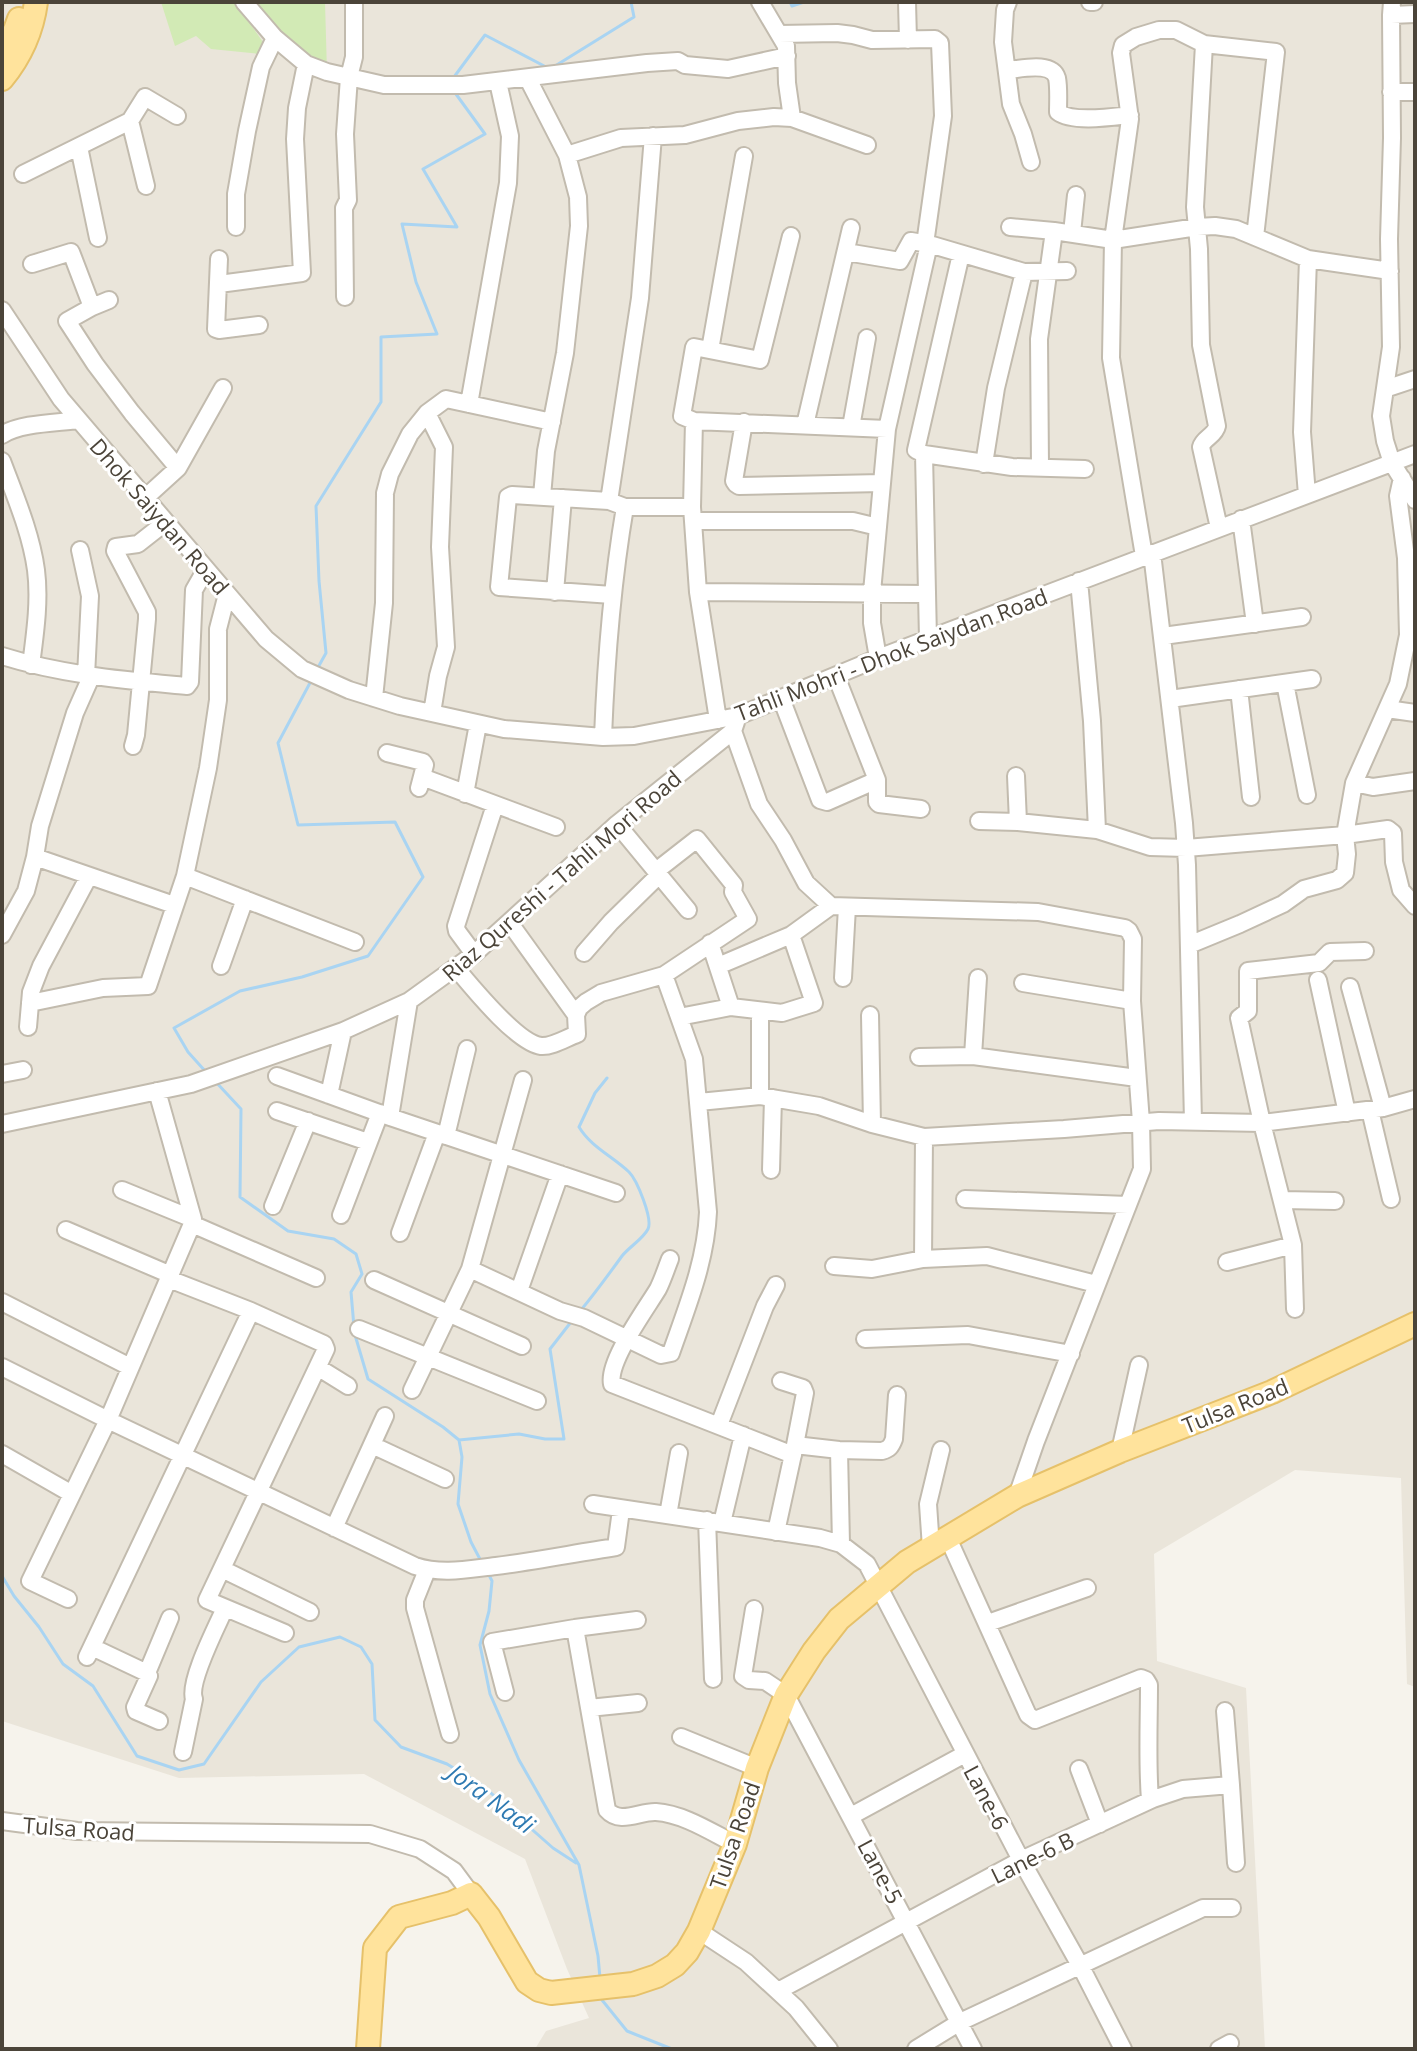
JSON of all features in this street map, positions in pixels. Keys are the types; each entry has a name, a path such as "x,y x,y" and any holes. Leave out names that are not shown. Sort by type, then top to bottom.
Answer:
{"main road":[{"path":"2,53 15,30 22,2"},
{"path":"2,79 28,39 36,2"},
{"name":"Tulsa Road","path":"471,1894 489,1917 527,1982 539,1990 551,1993 585,1990 633,1984 657,1976 675,1965 699,1931 735,1844 757,1768 786,1695 839,1619 878,1585 907,1562 1017,1496 1120,1451 1272,1392 1415,1324"},
{"path":"368,2049 375,1948 399,1917 452,1903 471,1894"}],"street":[{"path":"244,2 275,38 306,64 384,85 463,85 678,61 685,65 728,69 787,56"},
{"path":"345,297 344,208 348,200 345,134 349,77 354,57 354,2"},
{"path":"760,2 786,46 792,118"},
{"path":"907,2 908,40"},
{"path":"1008,2 1003,42 1011,104 1031,162"},
{"path":"1415,14 1391,8 1391,347 1381,416 1392,463 1415,500"},
{"path":"1193,1121 1186,848 1170,699 1163,636 1111,358 1113,240 1130,115 1121,53 1123,45 1159,30 1176,30 1204,44 1276,52 1255,237"},
{"path":"779,34 837,33 872,40 935,39 940,43 943,116 927,244 887,429 872,592 872,623 878,658"},
{"path":"236,227 236,194 247,131 261,67 275,38"},
{"path":"1204,44 1195,207 1201,345 1217,426 1201,447 1219,528"},
{"path":"219,284 302,273 295,139 297,108 306,64"},
{"path":"1008,70 1045,67 1053,71 1057,78 1058,112 1064,116 1102,118 1130,115"},
{"path":"528,79 567,155 578,197 579,226 565,353 546,451 542,496"},
{"path":"469,404 508,183 510,136 498,82"},
{"path":"1391,92 1415,92"},
{"path":"23,174 130,121 145,97 177,116"},
{"path":"567,155 621,138 685,135 738,121 774,117 792,118 867,145"},
{"path":"130,121 146,186"},
{"path":"603,737 617,504 640,298 653,136"},
{"path":"79,147 98,238"},
{"path":"710,350 744,156"},
{"path":"1072,233 1076,195"},
{"path":"1010,227 1113,240 1215,226 1236,229 1308,259 1390,271"},
{"path":"805,425 851,228"},
{"path":"1040,467 1039,339 1054,231"},
{"path":"791,236 760,360 694,347 682,416 694,421 887,429"},
{"path":"846,252 900,261 911,241 1024,272 1067,271"},
{"path":"32,264 71,252 92,307"},
{"path":"961,254 916,450 984,464 1085,469"},
{"path":"219,259 216,329 259,325"},
{"path":"1307,495 1302,432 1308,259"},
{"path":"984,464 996,388 1024,272"},
{"path":"109,300 70,318 67,321 69,326 132,413 178,468"},
{"name":"Dhok Saiydan Road","path":"2,310 61,399 266,639 302,669 349,690"},
{"path":"851,427 867,338"},
{"path":"1385,389 1415,379"},
{"path":"145,498 178,468 223,388"},
{"path":"374,698 384,603 385,493 390,474 410,434 427,413 446,399 552,422"},
{"path":"427,413 444,447 440,547 446,647 432,713"},
{"path":"2,435 19,428 79,420"},
{"path":"694,421 693,514 698,592 718,720"},
{"path":"744,422 734,481 739,486 882,483"},
{"path":"924,454 928,639"},
{"name":"Tahli Mohri - Dhok Saiydan Road","path":"349,690 400,706 504,729 603,737 634,736 718,720 736,723 781,698 878,658 1415,454"},
{"path":"2,461 19,506 36,570 37,611 31,665"},
{"path":"1189,945 1255,918 1304,889 1337,880 1345,873 1345,835 1354,783 1398,684 1408,635 1406,558 1398,496 1402,478"},
{"path":"612,595 501,588 508,497 542,496 693,514 853,521 878,527"},
{"path":"555,592 563,498"},
{"path":"1241,519 1255,624"},
{"path":"133,746 147,612 115,551 116,547 138,544 166,522"},
{"path":"2,935 26,891 40,826 89,676 90,596 80,550"},
{"path":"2,656 89,676 189,685 194,590 206,569"},
{"path":"1079,581 1092,721 1097,830"},
{"path":"698,592 927,594"},
{"path":"30,1003 103,988 148,986 185,876 208,768 218,700 218,629 227,594"},
{"path":"1163,636 1302,617"},
{"path":"836,676 877,780 879,804 921,809"},
{"path":"1170,699 1312,679"},
{"path":"1285,683 1307,795"},
{"path":"1239,689 1251,797"},
{"path":"781,698 820,800 827,802 877,780"},
{"path":"1387,709 1415,713"},
{"path":"736,723 759,804 806,883 839,907"},
{"name":"Riaz Qureshi - Tahli Mori Road","path":"2,1124 191,1084 343,1031 409,1001 474,954 617,824 736,723"},
{"path":"465,794 478,724"},
{"path":"387,753 423,762 421,783 465,794 556,827"},
{"path":"1016,776 1018,822"},
{"path":"1354,783 1373,787 1415,781"},
{"path":"474,954 456,926 495,805"},
{"path":"979,821 1097,830 1150,847 1186,848 1388,829 1393,833 1394,862 1401,890 1415,906"},
{"path":"617,824 688,910"},
{"path":"456,968 493,1012 531,1043 549,1045 577,1034 576,1015 579,1008 601,993 664,975 748,919 733,892 734,885 697,839 658,873 584,953"},
{"path":"35,857 174,905"},
{"path":"28,1027 31,992 41,966 89,876"},
{"path":"185,876 355,942"},
{"path":"221,966 245,899"},
{"path":"839,907 843,978"},
{"path":"718,966 791,935 839,907 1038,912 1129,931 1133,939 1132,1001 1142,1169 1017,1496"},
{"path":"509,922 576,1015"},
{"path":"679,1017 731,1007 782,1013 814,1003 791,935"},
{"path":"710,943 731,1007"},
{"path":"1295,1309 1293,1245 1239,1018 1248,1011 1248,971 1319,963 1328,953 1365,951"},
{"path":"470,1269 661,1355 671,1353 699,1272 708,1212 692,1049 664,975"},
{"path":"973,1056 978,978"},
{"path":"1318,980 1347,1113"},
{"path":"1023,983 1132,1001"},
{"path":"1350,987 1377,1109 1391,1199"},
{"path":"341,1215 368,1142 385,1115 409,1001"},
{"path":"760,1011 771,1170"},
{"path":"870,1015 872,1124"},
{"path":"329,1095 343,1031"},
{"path":"400,1233 441,1134 467,1049"},
{"path":"919,1057 973,1056 1137,1078"},
{"path":"2,1074 23,1070"},
{"path":"277,1076 616,1193"},
{"path":"412,1390 470,1269 523,1080"},
{"path":"68,1599 30,1581 108,1420 193,1222 157,1091"},
{"path":"699,1102 767,1097 819,1106 924,1137 1141,1122 1262,1123 1377,1109 1415,1099"},
{"path":"277,1111 368,1142"},
{"path":"273,1206 308,1121"},
{"path":"923,1259 924,1137"},
{"path":"519,1291 560,1174"},
{"path":"122,1190 316,1278"},
{"path":"965,1199 1128,1205"},
{"path":"1282,1200 1335,1201"},
{"path":"66,1230 324,1344 326,1353 207,1600 285,1633"},
{"path":"1227,1262 1293,1245"},
{"path":"834,1266 872,1269 923,1259 987,1256 1096,1284"},
{"path":"670,1259 659,1287 640,1315 617,1360 610,1378 612,1384 743,1435 794,1450 882,1451 892,1446 897,1395"},
{"path":"374,1280 522,1346"},
{"path":"719,1425 776,1285"},
{"path":"2,1298 130,1367"},
{"path":"147,1673 89,1652 251,1311"},
{"path":"359,1329 537,1401"},
{"path":"865,1339 968,1335 1071,1354"},
{"path":"1120,1451 1139,1365"},
{"path":"2,1367 427,1570 448,1572 616,1547 621,1510"},
{"path":"319,1368 348,1386"},
{"path":"776,1532 805,1393 803,1388 781,1381"},
{"path":"334,1528 385,1416"},
{"path":"713,1679 714,1522 743,1435"},
{"path":"372,1445 445,1479"},
{"path":"593,1504 820,1538 841,1544 839,1450"},
{"path":"941,1450 928,1504 940,1543 988,1623 1028,1715 1035,1720 1141,1678 1146,1680 1149,1685 1150,1751 1147,1763 1150,1800"},
{"path":"668,1515 679,1453"},
{"path":"2,1454 72,1494"},
{"name":"Lane-6","path":"841,1544 867,1564 1123,2049"},
{"path":"222,1569 310,1612"},
{"path":"427,1570 415,1600 415,1608 450,1734"},
{"path":"988,1623 1087,1588"},
{"path":"183,1752 196,1676 225,1608"},
{"path":"754,1609 743,1676 749,1680 765,1681 786,1695"},
{"path":"159,1721 136,1711 135,1707 170,1618"},
{"path":"505,1692 492,1642 637,1620"},
{"path":"575,1628 607,1810 620,1818 654,1812 675,1815 735,1844"},
{"name":"Lane-5","path":"786,1695 973,2049"},
{"path":"589,1708 638,1703"},
{"path":"1225,1711 1236,1863"},
{"path":"681,1737 757,1768"},
{"path":"851,1816 965,1754"},
{"path":"1079,1769 1100,1824"},
{"name":"Lane-6 B","path":"778,1991 1021,1860 1150,1800 1183,1789 1231,1785"},
{"name":"Tulsa Road","path":"2,1821 77,1831 370,1834 420,1849 454,1871 471,1894"},
{"path":"916,2049 960,2022 1203,1908 1232,1908"},
{"path":"699,1931 746,1962 778,1991 829,2049"}],"shaded area":[{"path":"2,2 1415,2 1415,1687 1407,1684 1401,1478 1295,1470 1154,1554 1157,1661 1246,1688 1265,2049 535,2049 546,2031 589,2018 525,1859 364,1774 179,1778 2,1721"}],"green space":[{"path":"161,2 235,2 263,42 260,54 211,49 196,36 175,46"},
{"path":"249,2 325,2 327,72 283,42"}],"waterway":[{"path":"555,66 634,17 631,2"},
{"path":"790,2 792,6 804,2"},
{"path":"454,77 485,35 548,68"},
{"path":"316,671 326,653 316,506 381,402 381,337 437,334 416,282 402,224 457,227 423,169 485,134 453,90"},
{"path":"206,1072 188,1052 174,1028 240,991 302,977 368,956 423,877 395,822 298,825 278,743 311,681"},
{"path":"581,1310 622,1256 646,1233 649,1224 632,1176 589,1140 579,1127 595,1093 607,1078"},
{"path":"214,1080 241,1109 240,1197 288,1231 334,1239 356,1254 362,1274 351,1292 354,1327"},
{"path":"459,1440 519,1434 564,1439 550,1349 571,1322"},
{"path":"355,1335 368,1379 459,1440 462,1457 458,1504 482,1563"},
{"path":"488,1573 492,1581 489,1611 480,1645 490,1694 519,1760 579,1865 600,1978"},
{"name":"Jora Nadi","path":"2,1576 63,1664 93,1686 137,1756 179,1770 204,1764 261,1682 299,1647 340,1637 361,1647 372,1664 375,1720 401,1747 447,1764 483,1786 553,1848 576,1863"},
{"path":"601,1997 627,2031 672,2049"}]}
